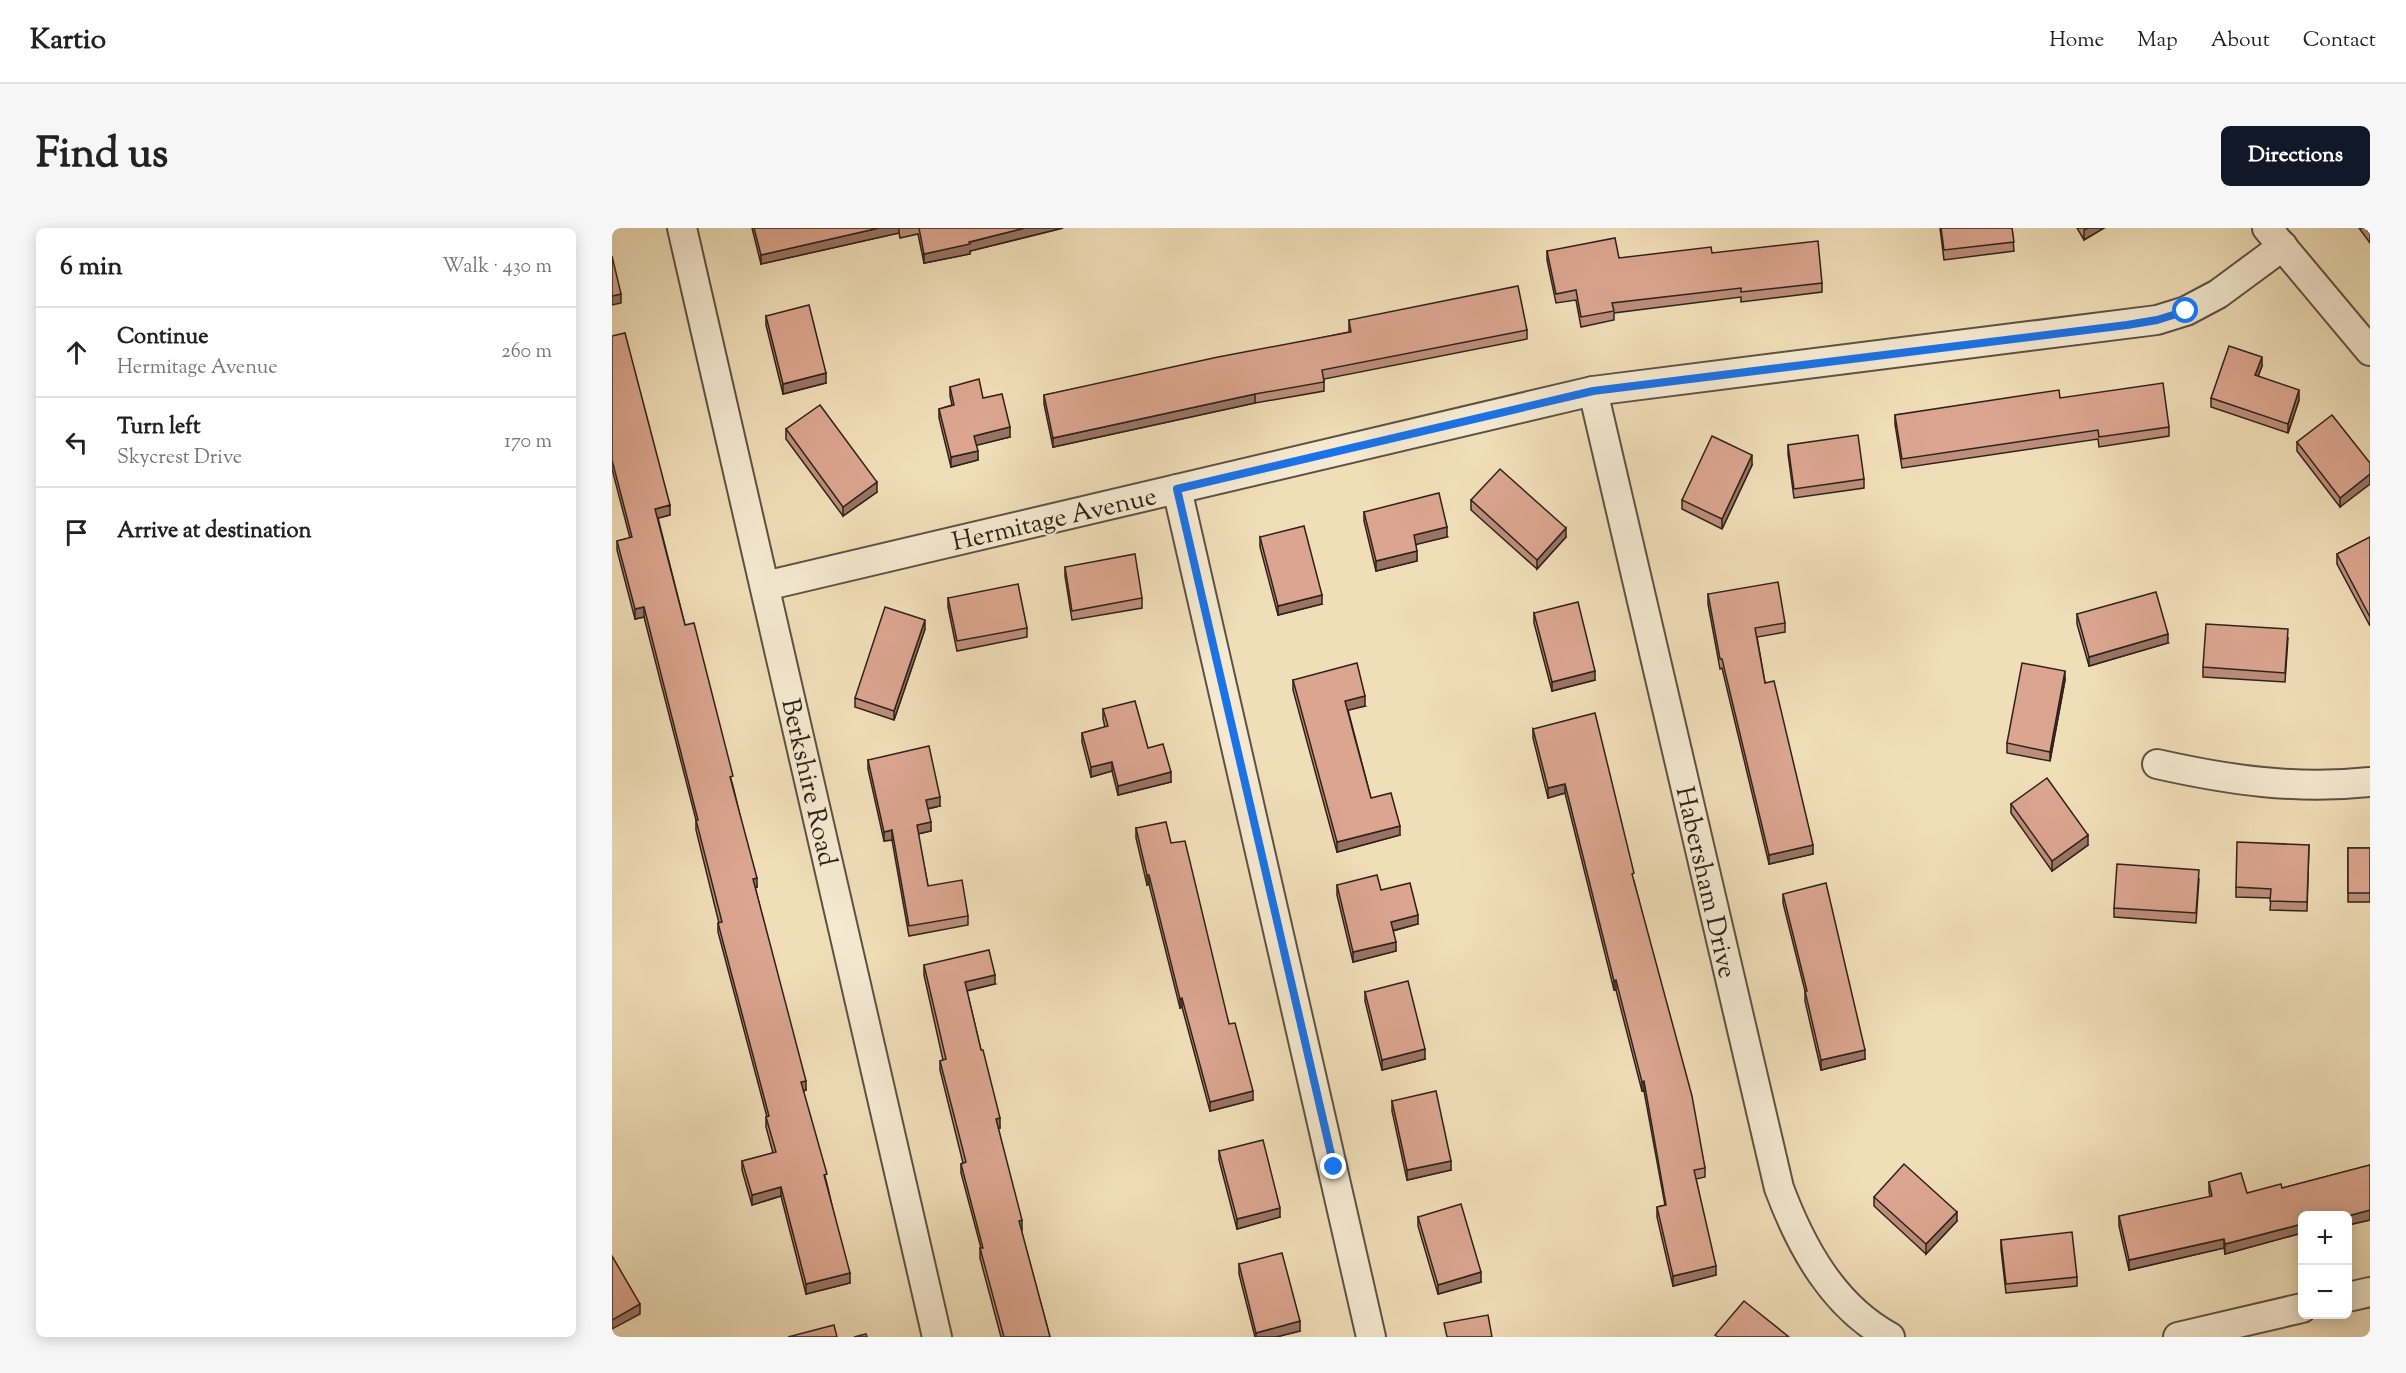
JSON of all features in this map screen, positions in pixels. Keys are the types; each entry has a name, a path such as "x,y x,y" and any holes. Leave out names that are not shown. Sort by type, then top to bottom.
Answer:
{"street":[{"name":"Berkshire Road","path":"682,228 937,1337"},
{"name":"Hermitage Avenue","path":"765,586 1593,391 2157,320 2186,311 2218,294 2275,237"},
{"path":"2275,237 2370,351"},
{"name":"Habersham Drive","path":"1593,391 1779,1188 1794,1228 1808,1255 1830,1285 1855,1311 1890,1337"},
{"path":"1177,489 1371,1337"},
{"path":"2157,764 2216,778 2277,785 2344,785 2370,782"},
{"path":"2352,1296 2370,1292"},
{"path":"2178,1337 2216,1333 2298,1309"}],"building":[{"path":"754,228 879,228 761,255"},
{"path":"919,228 1025,228 924,254"},
{"path":"1941,228 2012,228 2014,242 1944,250"},
{"path":"1615,238 1619,258 1711,247 1712,253 1818,241 1822,283 1741,292 1741,288 1612,303 1614,311 1581,317 1576,290 1556,294 1547,251"},
{"path":"612,256 621,294 612,296"},
{"path":"1518,286 1527,330 1322,370 1324,382 1255,394 1053,438 1044,395 1218,357 1351,332 1349,320"},
{"path":"809,305 826,373 783,384 766,316"},
{"path":"625,333 670,505 655,509 685,625 694,623 733,776 730,777 757,878 753,879 806,1081 801,1082 827,1174 824,1175 850,1273 806,1284 781,1187 752,1195 742,1161 776,1152 766,1117 769,1116 718,923 722,922 644,607 635,609 617,541 632,537 612,460 612,336"},
{"path":"2229,346 2262,357 2255,375 2299,390 2288,424 2211,398"},
{"path":"979,379 983,398 1002,394 1010,427 974,436 978,451 951,457 939,409 954,405 950,387"},
{"path":"2163,383 2169,427 2099,437 2098,430 1902,459 1895,415 2059,390 2060,398"},
{"path":"820,405 877,482 843,507 786,429"},
{"path":"2332,415 2370,463 2370,474 2340,498 2297,442"},
{"path":"1858,435 1864,479 1794,489 1788,445"},
{"path":"1712,436 1752,455 1722,519 1682,500"},
{"path":"1500,469 1566,528 1537,560 1471,500"},
{"path":"1439,493 1447,527 1414,535 1417,551 1376,561 1364,512"},
{"path":"1304,526 1322,595 1278,606 1260,537"},
{"path":"2370,537 2370,617 2337,554"},
{"path":"1135,554 1142,598 1072,611 1065,567"},
{"path":"1778,582 1785,623 1755,628 1765,683 1774,681 1813,845 1769,855 1722,659 1720,659 1708,594"},
{"path":"1018,584 1027,628 957,641 948,598"},
{"path":"2156,592 2168,634 2089,657 2077,614"},
{"path":"1578,602 1595,671 1552,682 1534,613"},
{"path":"885,607 925,620 894,711 855,698"},
{"path":"2206,624 2288,629 2285,673 2203,667"},
{"path":"1357,663 1365,696 1345,701 1371,798 1391,793 1400,826 1337,842 1293,680"},
{"path":"2022,663 2065,671 2050,752 2007,743"},
{"path":"1135,701 1148,748 1163,744 1171,772 1118,786 1112,762 1091,767 1082,733 1108,726 1103,709"},
{"path":"1595,713 1634,873 1632,874 1692,1096 1705,1168 1694,1170 1716,1266 1673,1276 1657,1207 1666,1205 1644,1081 1642,1082 1616,980 1614,981 1565,784 1548,788 1533,729"},
{"path":"929,746 940,797 926,800 931,822 917,825 928,886 962,880 968,916 909,926 892,830 884,832 868,760"},
{"path":"2047,778 2088,835 2052,861 2011,804"},
{"path":"1166,822 1171,843 1185,841 1229,1024 1235,1023 1253,1091 1210,1102 1182,998 1180,999 1136,828"},
{"path":"2237,842 2309,845 2307,902 2270,901 2271,889 2236,887"},
{"path":"2348,848 2370,848 2370,893 2348,893"},
{"path":"2117,864 2199,870 2196,913 2114,908"},
{"path":"1377,875 1381,890 1410,883 1418,915 1391,922 1396,942 1353,952 1337,885"},
{"path":"1826,883 1865,1050 1821,1060 1783,894"},
{"path":"989,950 995,975 965,982 1000,1118 996,1119 1022,1220 1019,1221 1050,1337 1004,1337 980,1248 983,1248 961,1164 966,1162 940,1061 946,1059 924,965"},
{"path":"1408,981 1425,1049 1382,1060 1365,992"},
{"path":"1436,1091 1451,1161 1407,1170 1392,1101"},
{"path":"1263,1140 1280,1208 1237,1219 1219,1151"},
{"path":"1904,1164 1957,1212 1926,1244 1874,1197"},
{"path":"2370,1165 2370,1210 2352,1215 2352,1211 2298,1211 2298,1225 2225,1244 2224,1239 2129,1260 2119,1216 2212,1196 2209,1182 2241,1173 2247,1193 2281,1184 2282,1188"},
{"path":"1461,1204 1481,1272 1438,1285 1418,1217"},
{"path":"2072,1232 2077,1277 2006,1284 2001,1240"},
{"path":"1282,1253 1300,1321 1256,1333 1239,1264"},
{"path":"612,1256 640,1304 612,1320"},
{"path":"1744,1301 1789,1337 1718,1337 1715,1335"},
{"path":"1488,1315 1492,1337 1447,1337 1444,1323"},
{"path":"834,1325 837,1337 788,1337"}],"route":[{"path":"1334,1167 1177,489 1593,391 2127,325 2157,320 2186,311"}]}
